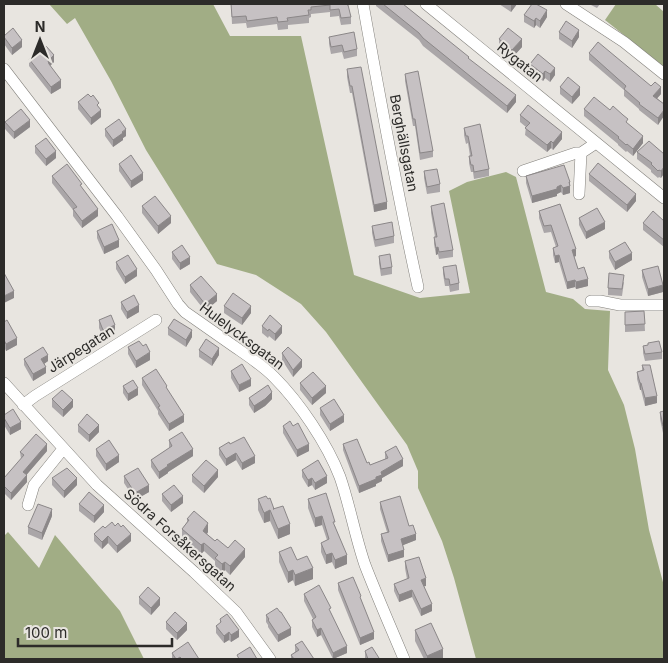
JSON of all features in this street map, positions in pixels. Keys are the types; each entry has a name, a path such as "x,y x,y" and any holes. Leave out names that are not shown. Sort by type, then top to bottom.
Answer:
{"street":[{"name":"Berghällsgatan","path":"364,4 375,71 418,287"},
{"name":"Rygatan","path":"426,4 664,198"},
{"path":"566,4 624,42 664,74"},
{"name":"Hulelycksgatan","path":"4,68 117,216 178,304 185,312 249,356 273,376 304,413 328,452 340,477 365,564 404,659"},
{"path":"523,171 581,153 596,143"},
{"path":"579,194 581,153"},
{"path":"591,301 620,305 664,305"},
{"name":"Järpegatan","path":"23,405 156,320"},
{"name":"Södra Forsåkersgatan","path":"4,382 97,485 236,612 270,659"},
{"path":"28,505 34,485 63,449"}],"green space":[{"path":"49,4 213,4 230,36 301,36 354,275 420,298 470,293 449,191 467,182 506,172 516,177 546,292 573,299 585,309 610,311 608,370 624,405 635,449 649,530 664,586 664,659 476,659 454,578 442,541 418,488 418,471 407,445 326,332 301,304 256,275 217,264 146,150 111,81 75,18 67,24"},
{"path":"616,4 655,4 664,12 664,67 605,20"},
{"path":"8,532 39,568 55,535 120,611 144,659 4,659 4,536"}],"building":[{"path":"231,4 347,4 351,17 341,18 339,9 330,10 330,5 311,7 311,10 308,10 309,15 287,18 288,21 278,22 277,17 247,21 246,16 232,17"},
{"path":"383,4 403,4 516,95 507,106"},
{"path":"532,4 547,10 540,21 536,18 534,21 524,15"},
{"path":"566,21 579,30 572,41 559,32"},
{"path":"13,28 22,40 12,48 4,36"},
{"path":"508,28 522,39 512,50 499,39"},
{"path":"354,32 357,49 344,52 342,45 331,47 329,37"},
{"path":"598,42 651,86 655,82 661,87 653,96 664,104 664,110 658,118 639,104 624,89 626,86 589,53"},
{"path":"46,46 54,55 48,61 49,64 61,80 51,87 29,59"},
{"path":"538,54 555,68 550,74 545,71 543,74 530,64"},
{"path":"361,67 387,202 374,205 352,86 350,86 347,69"},
{"path":"418,71 433,151 420,153 405,74"},
{"path":"568,77 580,87 572,97 560,87"},
{"path":"88,94 91,97 93,95 99,103 97,105 101,110 91,118 78,102"},
{"path":"594,97 610,110 613,106 628,119 626,122 643,136 633,149 584,109"},
{"path":"528,105 562,132 553,143 551,141 547,145 525,128 530,123 520,115"},
{"path":"21,109 30,120 14,132 5,122"},
{"path":"119,119 126,129 113,140 105,129"},
{"path":"480,124 489,169 474,172 469,156 472,156 468,136 466,136 464,128"},
{"path":"46,138 56,151 46,159 35,146"},
{"path":"649,141 664,154 664,167 661,171 658,171 652,163 637,152"},
{"path":"131,155 143,173 131,181 119,164"},
{"path":"598,163 636,194 627,205 589,174"},
{"path":"67,164 98,209 82,221 73,209 77,207 52,176"},
{"path":"564,165 570,186 563,188 561,185 557,189 532,196 526,176"},
{"path":"437,169 440,184 427,187 424,171"},
{"path":"155,196 171,216 158,226 142,206"},
{"path":"444,203 453,250 439,252 438,247 436,248 434,237 437,237 431,206"},
{"path":"560,204 576,249 572,250 578,269 584,267 588,279 567,282 559,255 555,256 553,248 558,246 551,225 544,226 539,211"},
{"path":"597,208 605,222 586,232 579,218"},
{"path":"653,211 664,221 664,240 643,223"},
{"path":"392,222 394,236 375,240 372,226"},
{"path":"112,224 119,240 104,247 97,231"},
{"path":"625,242 632,253 615,262 609,251"},
{"path":"182,245 190,257 180,263 172,252"},
{"path":"390,254 392,267 381,269 379,256"},
{"path":"128,255 137,269 125,277 116,262"},
{"path":"456,265 459,283 450,285 449,279 445,279 443,267"},
{"path":"658,266 663,285 648,289 642,270"},
{"path":"4,273 14,291 4,296"},
{"path":"609,273 624,275 622,289 608,288"},
{"path":"201,276 217,294 205,304 190,285"},
{"path":"233,293 251,306 242,318 224,306"},
{"path":"134,295 139,305 127,312 121,302"},
{"path":"644,311 645,324 625,325 625,312"},
{"path":"111,315 115,325 103,330 99,320"},
{"path":"270,315 282,326 275,334 262,326"},
{"path":"174,319 192,330 186,340 168,328"},
{"path":"7,320 17,338 6,344 4,340 4,322"},
{"path":"206,339 219,348 212,359 199,350"},
{"path":"139,341 143,346 146,344 150,352 136,361 128,347"},
{"path":"659,341 662,352 645,354 643,346"},
{"path":"43,347 48,355 41,359 46,367 33,374 24,359"},
{"path":"288,347 302,360 293,370 282,353"},
{"path":"242,364 251,379 239,385 231,371"},
{"path":"642,365 650,365 657,396 645,398 637,372 644,370"},
{"path":"156,369 184,415 169,424 142,378"},
{"path":"313,372 326,386 312,398 300,383"},
{"path":"133,380 138,388 128,394 123,386"},
{"path":"268,385 272,392 254,406 249,398"},
{"path":"62,390 73,400 63,410 52,399"},
{"path":"334,399 344,415 330,424 320,408"},
{"path":"13,409 21,422 10,428 4,415"},
{"path":"664,411 664,426 663,426 660,412"},
{"path":"87,414 99,425 89,435 78,425"},
{"path":"290,421 293,426 298,423 309,444 297,450 283,426"},
{"path":"182,432 193,449 159,472 151,460 172,446 169,440"},
{"path":"36,434 47,444 23,472 27,475 11,493 4,486 4,478 24,455 20,452"},
{"path":"244,437 255,456 242,463 236,453 226,459 219,448"},
{"path":"357,439 367,463 369,462 370,465 388,458 385,452 396,446 403,459 381,472 382,475 376,477 376,479 359,486 343,444"},
{"path":"109,440 119,455 106,464 96,449"},
{"path":"206,460 218,470 204,486 192,475"},
{"path":"318,460 327,476 315,483 312,478 308,480 302,470"},
{"path":"67,468 77,478 64,491 52,478"},
{"path":"138,468 149,485 135,493 124,476"},
{"path":"174,485 183,496 171,505 162,494"},
{"path":"89,492 104,505 94,516 79,504"},
{"path":"326,493 335,522 333,522 347,555 335,560 332,553 326,555 321,543 329,539 322,516 315,518 308,499"},
{"path":"266,496 268,499 270,498 274,509 283,506 290,524 278,529 270,510 264,513 258,499"},
{"path":"400,496 409,526 413,525 416,534 401,539 404,550 388,555 381,534 389,532 380,502"},
{"path":"38,504 52,509 42,533 28,527"},
{"path":"194,511 208,523 203,531 215,541 217,539 228,548 235,540 245,549 230,566 225,562 222,564 215,558 218,555 204,543 201,545 182,529"},
{"path":"112,522 115,526 118,523 121,527 123,525 131,534 117,546 108,536 102,542 94,534 103,526 105,528"},
{"path":"291,547 297,560 307,556 313,568 295,575 293,570 288,572 279,552"},
{"path":"419,557 426,578 421,580 432,604 421,609 412,590 399,595 394,584 409,578 405,561"},
{"path":"353,577 374,632 360,638 338,583"},
{"path":"319,585 347,646 333,653 321,628 317,630 312,620 316,617 304,594"},
{"path":"148,587 160,598 151,608 139,597"},
{"path":"277,608 291,628 278,635 266,615"},
{"path":"175,612 187,623 177,633 166,622"},
{"path":"227,614 239,630 231,635 229,632 224,636 216,626 221,622 220,619"},
{"path":"431,623 443,649 427,656 415,630"},
{"path":"302,641 314,659 294,659 291,655 299,650 295,645"},
{"path":"188,642 199,659 182,659 180,657 176,659 172,653"},
{"path":"250,647 257,659 239,659 237,655"},
{"path":"372,647 379,658 368,659 365,651"}]}
